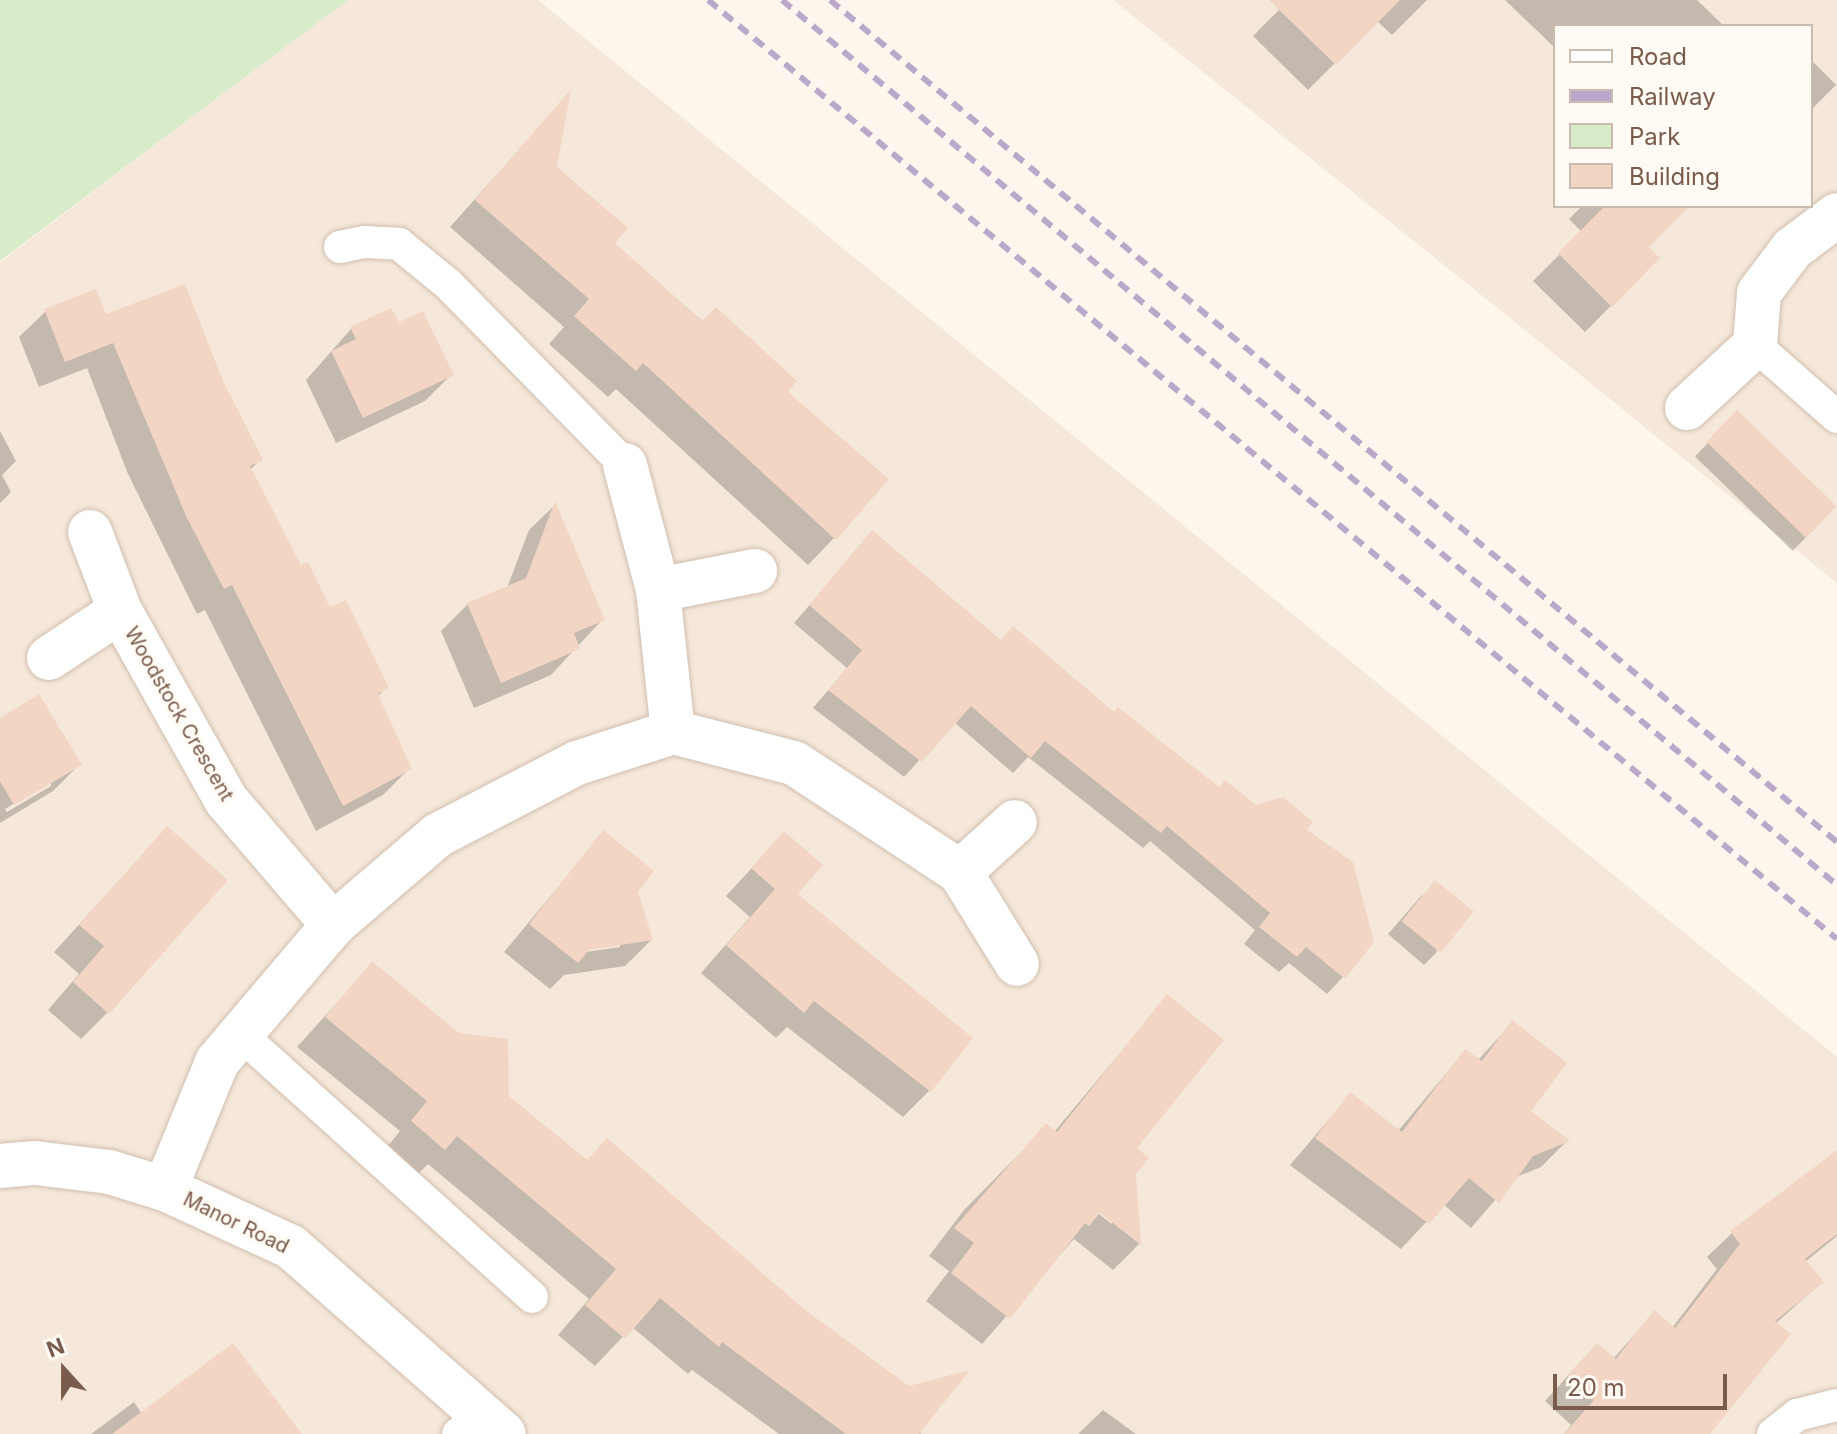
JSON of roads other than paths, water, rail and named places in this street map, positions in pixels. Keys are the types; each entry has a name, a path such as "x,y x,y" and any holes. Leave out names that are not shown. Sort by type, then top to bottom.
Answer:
{"street":[{"path":"1687,408 1755,345 1759,293 1792,249 1837,215"},
{"path":"625,465 658,590 673,732"},
{"name":"Woodstock Crescent","path":"90,532 120,611 226,800 333,925"},
{"path":"658,590 755,571"},
{"name":"Woodstock Crescent","path":"49,658 120,611"},
{"path":"165,1189 217,1062 333,925 438,835 577,763 673,732 794,763 960,872 1017,964"},
{"path":"960,872 1015,822"},
{"name":"Manor Road","path":"0,1166 35,1163 109,1172 165,1189 291,1247 482,1427"}],"lane":[{"path":"340,247 364,242 399,244 448,284 625,465"},
{"path":"1755,345 1837,417"},
{"path":"240,1034 532,1297"},
{"path":"1773,1434 1797,1415 1837,1405"}],"railway":[{"path":"708,0 1837,939"},
{"path":"782,0 1837,885"},
{"path":"830,0 1837,842"}]}
